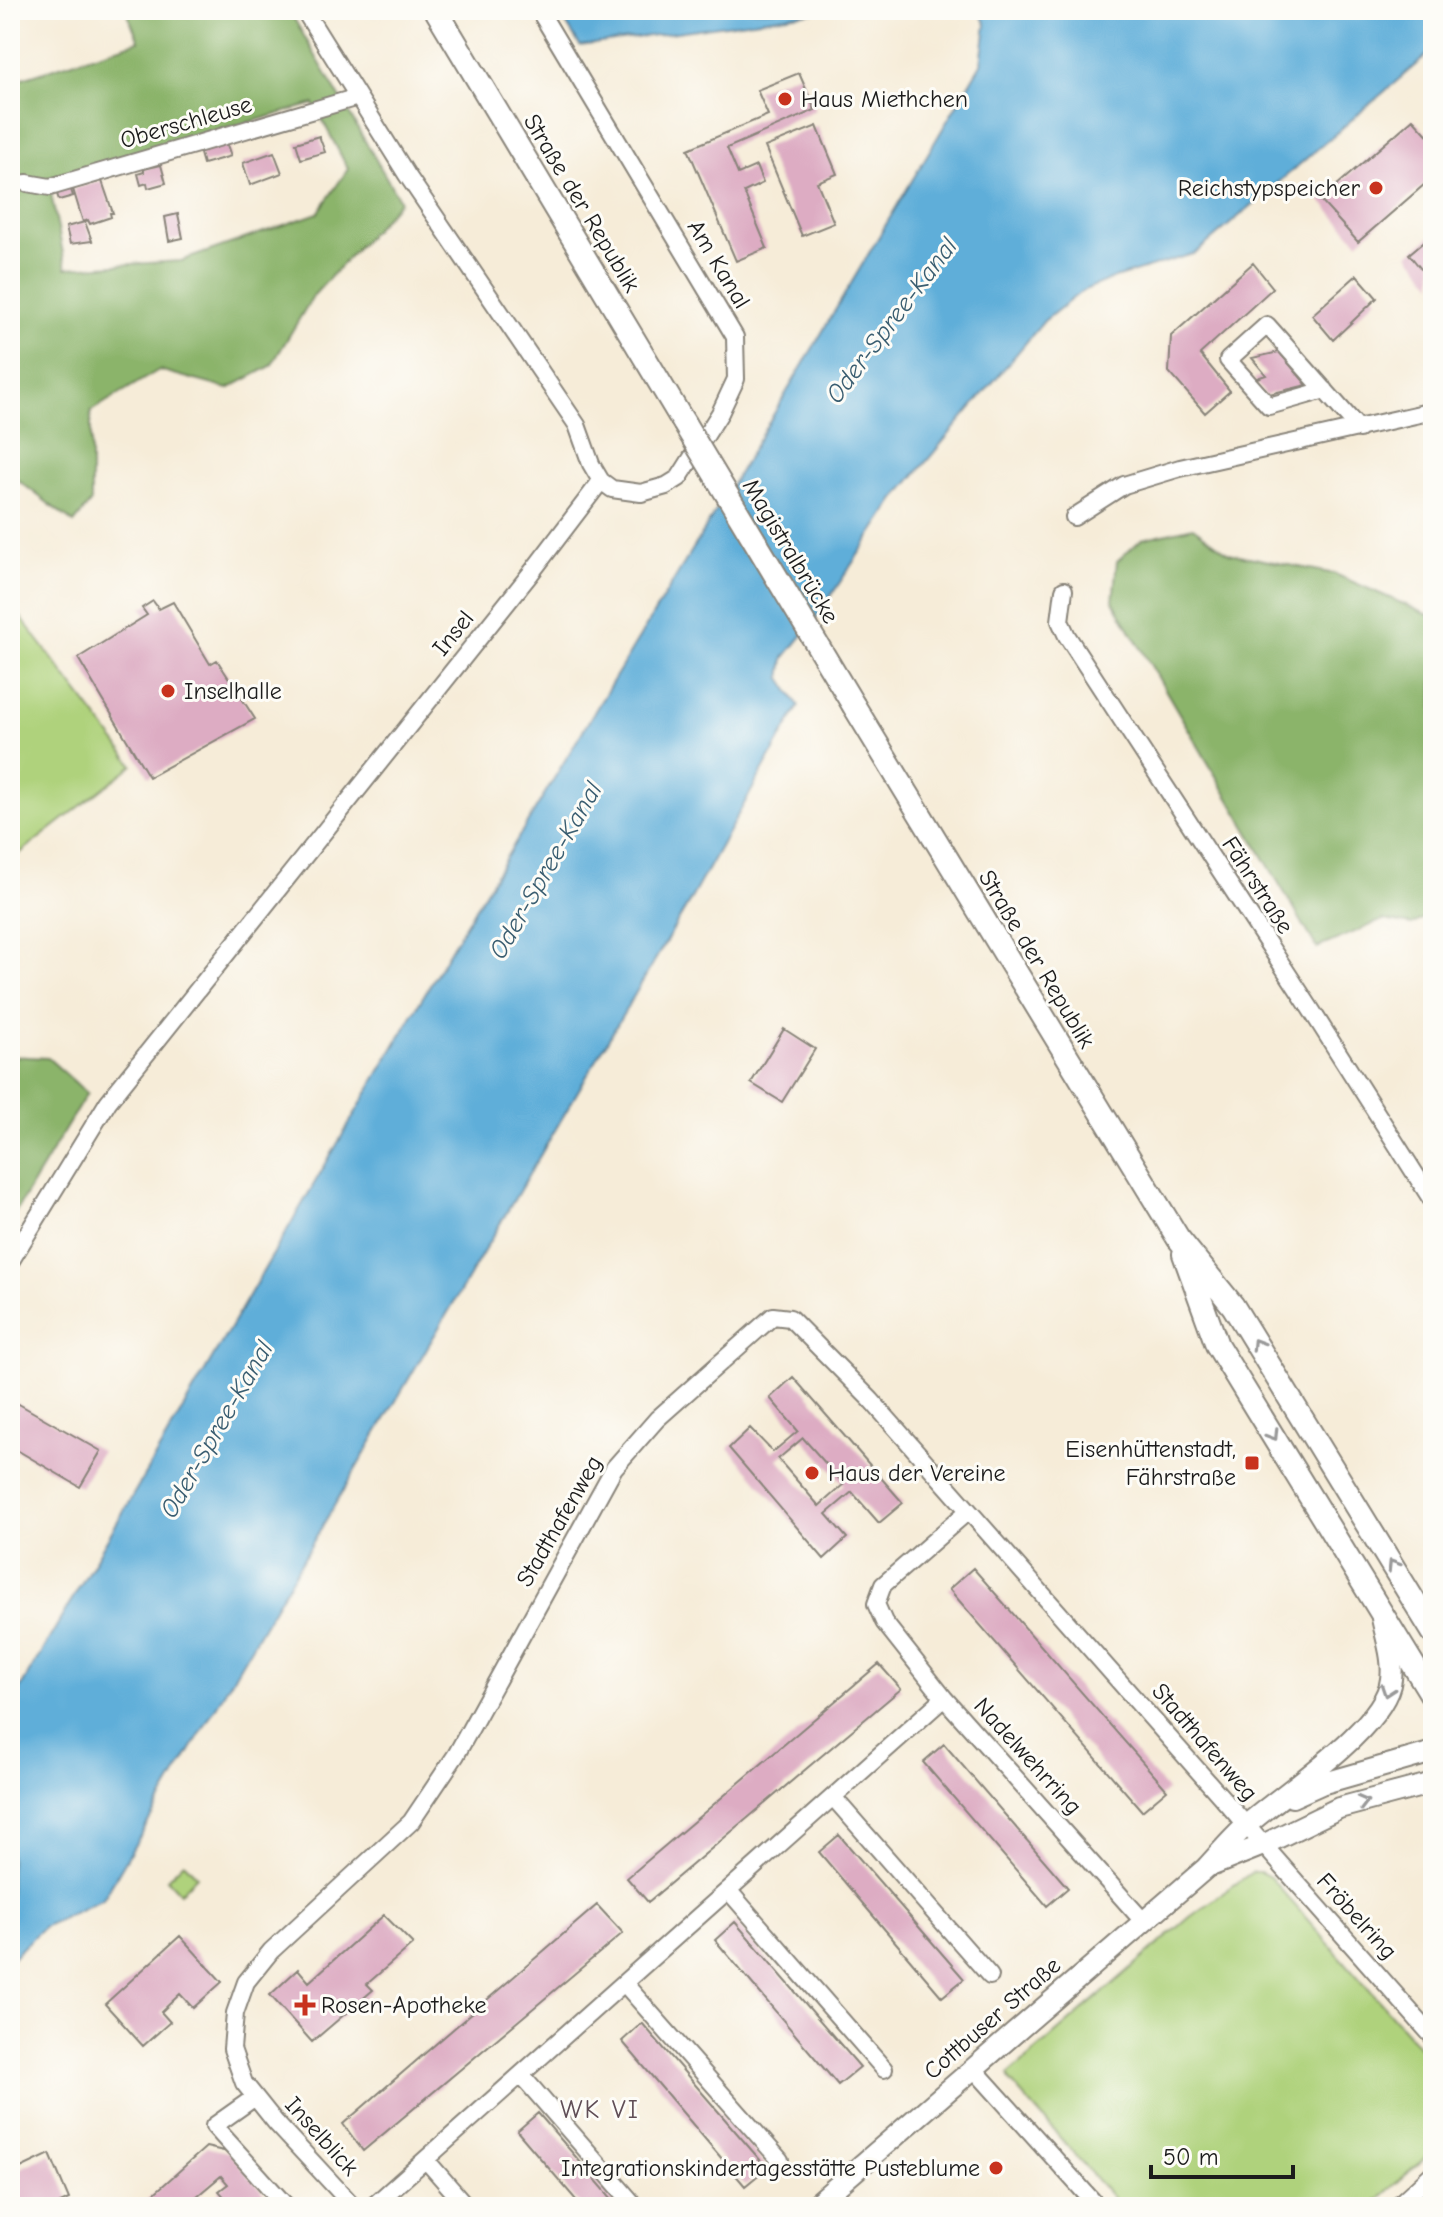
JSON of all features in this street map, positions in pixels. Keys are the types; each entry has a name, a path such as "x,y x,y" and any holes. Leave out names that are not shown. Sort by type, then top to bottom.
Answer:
{"main road":[{"name":"Straße der Republik","path":"436,10 684,423"},
{"name":"Magistralbrücke","path":"684,423 854,706"},
{"name":"Straße der Republik","path":"854,706 1178,1238 1233,1306 1433,1632"},
{"name":"Straße der Republik","path":"1178,1238 1217,1345 1433,1697"}],"street":[{"path":"304,10 414,186 577,425 591,464 601,481"},
{"name":"Am Kanal","path":"539,10 735,337 736,379 720,413 679,478 666,486 641,493 612,489 601,481"},
{"name":"Oberschleuse","path":"27,183 50,187 358,97"},
{"path":"1325,390 1269,406 1228,360 1267,325 1325,390 1359,429"},
{"path":"1074,517 1124,485 1180,468 1433,411"},
{"name":"Insel","path":"10,1262 108,1102 601,481"},
{"name":"Fährstraße","path":"1064,590 1060,621 1067,636 1433,1202"},
{"name":"Stadthafenweg","path":"271,1951 411,1822 456,1755 614,1468 657,1419 773,1316 790,1318 871,1400 1246,1825"},
{"path":"944,1698 884,1622 876,1604 883,1585 967,1512"},
{"name":"Cottbuser Straße","path":"813,2207 832,2200 973,2068 1206,1868 1246,1825 1348,1743 1381,1706 1391,1680 1391,1657 1381,1615"},
{"name":"Nadelwehrring","path":"372,2207 944,1698 1143,1921"},
{"name":"Cottbuser Straße","path":"1270,1807 1321,1784 1433,1752"},
{"name":"Cottbuser Straße","path":"1206,1868 1263,1845 1339,1808 1433,1783"},
{"path":"833,1797 990,1976"},
{"name":"Fröbelring","path":"1246,1825 1433,2037"},
{"path":"728,1890 884,2069"},
{"name":"Inselblick","path":"271,1951 246,1982 235,2013 232,2049 244,2083 354,2207"},
{"path":"624,1983 780,2160"},
{"path":"973,2068 1098,2207"},
{"path":"521,2075 636,2207"},
{"name":"Inselblick","path":"255,2097 214,2126 287,2207"},
{"path":"426,2160 467,2207"},
{"path":"1396,2207 1433,2173"}],"green space":[{"path":"126,10 289,10 400,201 313,296 271,366 228,389 159,370 91,411 91,502 74,523 10,474 10,82 139,41","holes":["314,104 348,169 318,213 181,261 66,268 48,179"]},
{"path":"1193,527 1229,553 1335,574 1433,617 1433,912 1412,925 1383,920 1317,948 1113,601 1117,561 1142,539"},
{"path":"10,603 133,765 10,861"},
{"path":"10,1056 48,1058 87,1093 10,1221"},
{"path":"184,1862 197,1876 180,1893 167,1879"},
{"path":"1252,1872 1270,1877 1433,2062 1433,2151 1369,2207 1121,2207 1008,2075 1190,1917"}],"water":[{"path":"558,10 829,10 580,46"},
{"name":"Oder-Spree-Kanal","path":"978,10 1433,10 1433,50 1196,253 1082,291 1044,321 895,499 815,620 784,658 781,678 799,706 688,904 103,1899 43,1927 10,1960 10,1706 452,947 737,476 981,64 986,24"}],"building":[{"path":"799,73 815,110 727,148 738,174 756,166 763,183 744,192 767,248 736,261 688,149 768,115 757,90"},
{"name":"Reichstypspeicher","path":"1413,119 1433,141 1433,177 1358,242 1320,200"},
{"path":"817,126 837,174 817,182 834,223 802,236 765,147"},
{"path":"319,136 325,152 301,159 296,143"},
{"path":"226,142 231,156 203,164 199,150"},
{"path":"274,152 282,173 250,185 243,163"},
{"path":"161,165 166,183 148,188 147,183 141,185 138,174 144,169"},
{"path":"102,181 113,213 110,213 111,217 90,224 88,220 83,222 73,189"},
{"path":"70,187 73,196 59,200 56,191"},
{"path":"178,214 183,238 169,241 165,217"},
{"path":"85,222 92,241 70,244 66,227"},
{"path":"1433,234 1433,284 1409,254"},
{"path":"1253,263 1273,288 1200,354 1230,391 1205,413 1169,372 1171,336"},
{"path":"1357,275 1377,298 1333,340 1312,315"},
{"path":"1279,352 1307,385 1265,395 1254,379 1266,375 1252,358"},
{"name":"Inselhalle","path":"153,601 159,609 173,602 210,664 217,660 255,719 149,777 78,658 147,615 142,608"},
{"path":"784,1029 815,1049 782,1102 751,1083"},
{"path":"793,1377 903,1503 879,1523 852,1492 826,1514 847,1538 824,1559 729,1448 750,1428 773,1452 798,1431 770,1398","holes":["803,1438 844,1484 819,1506 778,1459"]},
{"path":"10,1399 101,1451 80,1487 10,1446"},
{"path":"973,1568 1167,1790 1142,1811 949,1589"},
{"path":"879,1664 901,1689 648,1902 627,1878"},
{"path":"944,1744 1068,1888 1047,1906 923,1762"},
{"path":"839,1835 964,1979 942,1997 819,1852"},
{"path":"597,1905 623,1933 363,2151 343,2124"},
{"path":"384,1915 413,1944 367,1984 373,1990 312,2042 270,1995 298,1969 309,1982"},
{"path":"735,1922 860,2067 838,2085 715,1940"},
{"path":"180,1936 222,1982 193,2008 180,1994 161,2012 170,2022 143,2046 105,2004"},
{"path":"642,2023 767,2168 745,2186 622,2041"},
{"path":"538,2113 619,2207 582,2207 517,2131"},
{"path":"206,2147 228,2152 276,2207 233,2207 219,2191 228,2184 221,2176 184,2207 139,2207"},
{"path":"50,2154 69,2199 52,2207 20,2207 10,2185 10,2173"}],"place":[{"name":"Haus Miethchen","path":"785,99"},
{"name":"Reichstypspeicher","path":"1376,188"},
{"name":"Inselhalle","path":"168,691"},
{"name":"Eisenhüttenstadt, Fährstraße","path":"1252,1463"},
{"name":"Haus der Vereine","path":"812,1473"},
{"name":"Rosen-Apotheke","path":"305,2005"},
{"name":"Integrationskindertagesstätte Pusteblume","path":"996,2168"}],"district":[{"name":"WK VI","path":"600,2109"}]}
